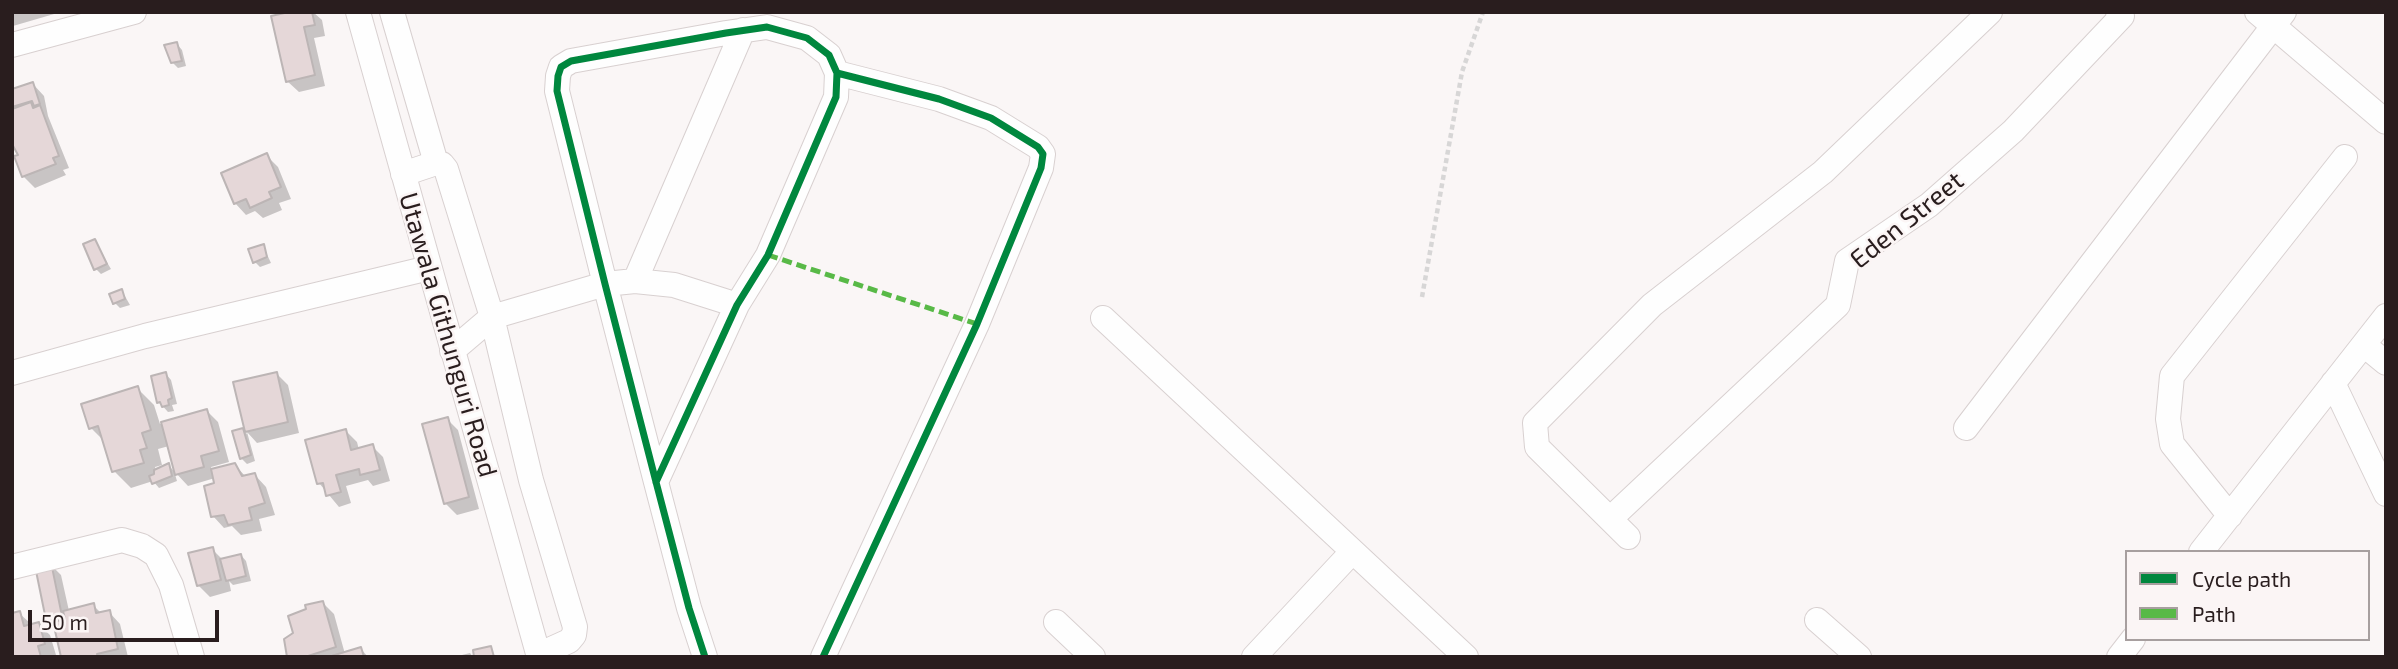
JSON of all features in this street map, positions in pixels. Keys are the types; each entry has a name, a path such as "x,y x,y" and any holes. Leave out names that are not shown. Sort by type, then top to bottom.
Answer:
{"street":[{"path":"12,46 134,12"},
{"name":"Utawala Githunguri Road","path":"358,12 538,656"},
{"path":"392,12 436,163"},
{"path":"1628,537 1537,447 1535,423 1652,305 1823,172 1990,12"},
{"name":"Eden Street","path":"1610,519 1838,305 1847,261 1929,205 2013,131 2122,16 2118,12"},
{"path":"1966,429 2272,17 2386,122"},
{"path":"656,482 737,305 768,255 836,97 837,73 829,55 807,38 767,27 572,61 561,67 558,91 605,284 656,482 705,657"},
{"path":"635,281 743,30"},
{"path":"823,657 977,324 1041,168 1042,155 1038,147 991,118 939,99 837,73"},
{"path":"2230,516 2172,443 2168,419 2172,376 2346,157"},
{"path":"403,174 436,163 442,164 446,169 492,317 531,480 575,627 574,635 569,641 538,656"},
{"path":"12,373 145,336 429,268"},
{"path":"453,351 492,317 605,284 635,281 674,285 737,305"},
{"path":"2204,550 2386,317"},
{"path":"1103,318 1466,657"},
{"path":"2364,345 2386,363"},
{"path":"2333,383 2386,494"},
{"path":"492,492 531,480"},
{"path":"12,567 122,540 142,546 156,555 171,585 192,657"},
{"path":"1254,657 1352,552"},
{"path":"1817,620 1859,657"},
{"path":"1056,622 1093,657"},
{"path":"2119,657 2131,641"}],"path":[{"path":"1422,297 1462,72 1483,12"}],"building":[{"path":"289,12 312,12 315,25 304,27 315,75 286,82 271,16"},
{"path":"177,42 182,61 171,63 164,45"},
{"path":"33,82 40,104 34,106 32,101 12,107 12,89"},
{"path":"31,102 33,108 40,105 59,156 53,158 56,164 22,177 14,156 18,155 12,144 12,109"},
{"path":"267,153 281,187 269,192 272,198 250,208 246,199 234,204 221,173"},
{"path":"95,239 107,264 94,270 83,244"},
{"path":"264,244 267,257 253,263 248,249"},
{"path":"122,289 125,299 113,304 109,294"},
{"path":"166,372 172,398 168,400 169,405 162,407 160,402 157,403 151,376"},
{"path":"277,372 288,422 245,432 233,382"},
{"path":"138,386 151,430 142,433 147,448 140,450 144,463 112,472 98,426 89,429 81,404"},
{"path":"207,409 219,451 201,456 204,467 175,475 161,422"},
{"path":"448,417 469,497 444,504 422,424"},
{"path":"243,428 251,455 240,459 232,431"},
{"path":"346,429 351,450 373,444 380,470 360,475 359,469 336,475 341,492 326,496 323,483 317,484 305,440"},
{"path":"169,463 172,476 152,484 149,476 154,474 154,470"},
{"path":"235,463 242,476 255,473 265,503 249,508 252,520 228,525 224,515 211,517 204,486 214,483 211,469"},
{"path":"213,547 221,580 197,586 188,553"},
{"path":"241,554 246,576 226,581 220,559"},
{"path":"51,562 62,616 46,620 35,566"},
{"path":"323,601 336,647 305,657 287,657 284,639 293,633 288,616 306,609 305,605"},
{"path":"94,603 96,613 110,610 118,649 97,654 98,657 61,657 53,622 65,619 63,611"},
{"path":"20,611 24,626 39,622 45,644 38,646 41,657 12,657 12,613"},
{"path":"491,646 494,657 474,657 473,650"},
{"path":"361,647 364,657 328,657"}],"marked path":[{"path":"768,255 977,324"}],"cycle path":[{"path":"656,482 737,305 768,255 836,97 837,73 829,55 807,38 767,27 726,33 571,61 561,67 558,76 557,91 605,284 656,482 689,608 705,657"},
{"path":"823,657 977,324 1041,168 1043,154 1038,147 991,118 939,99 837,73"}]}
